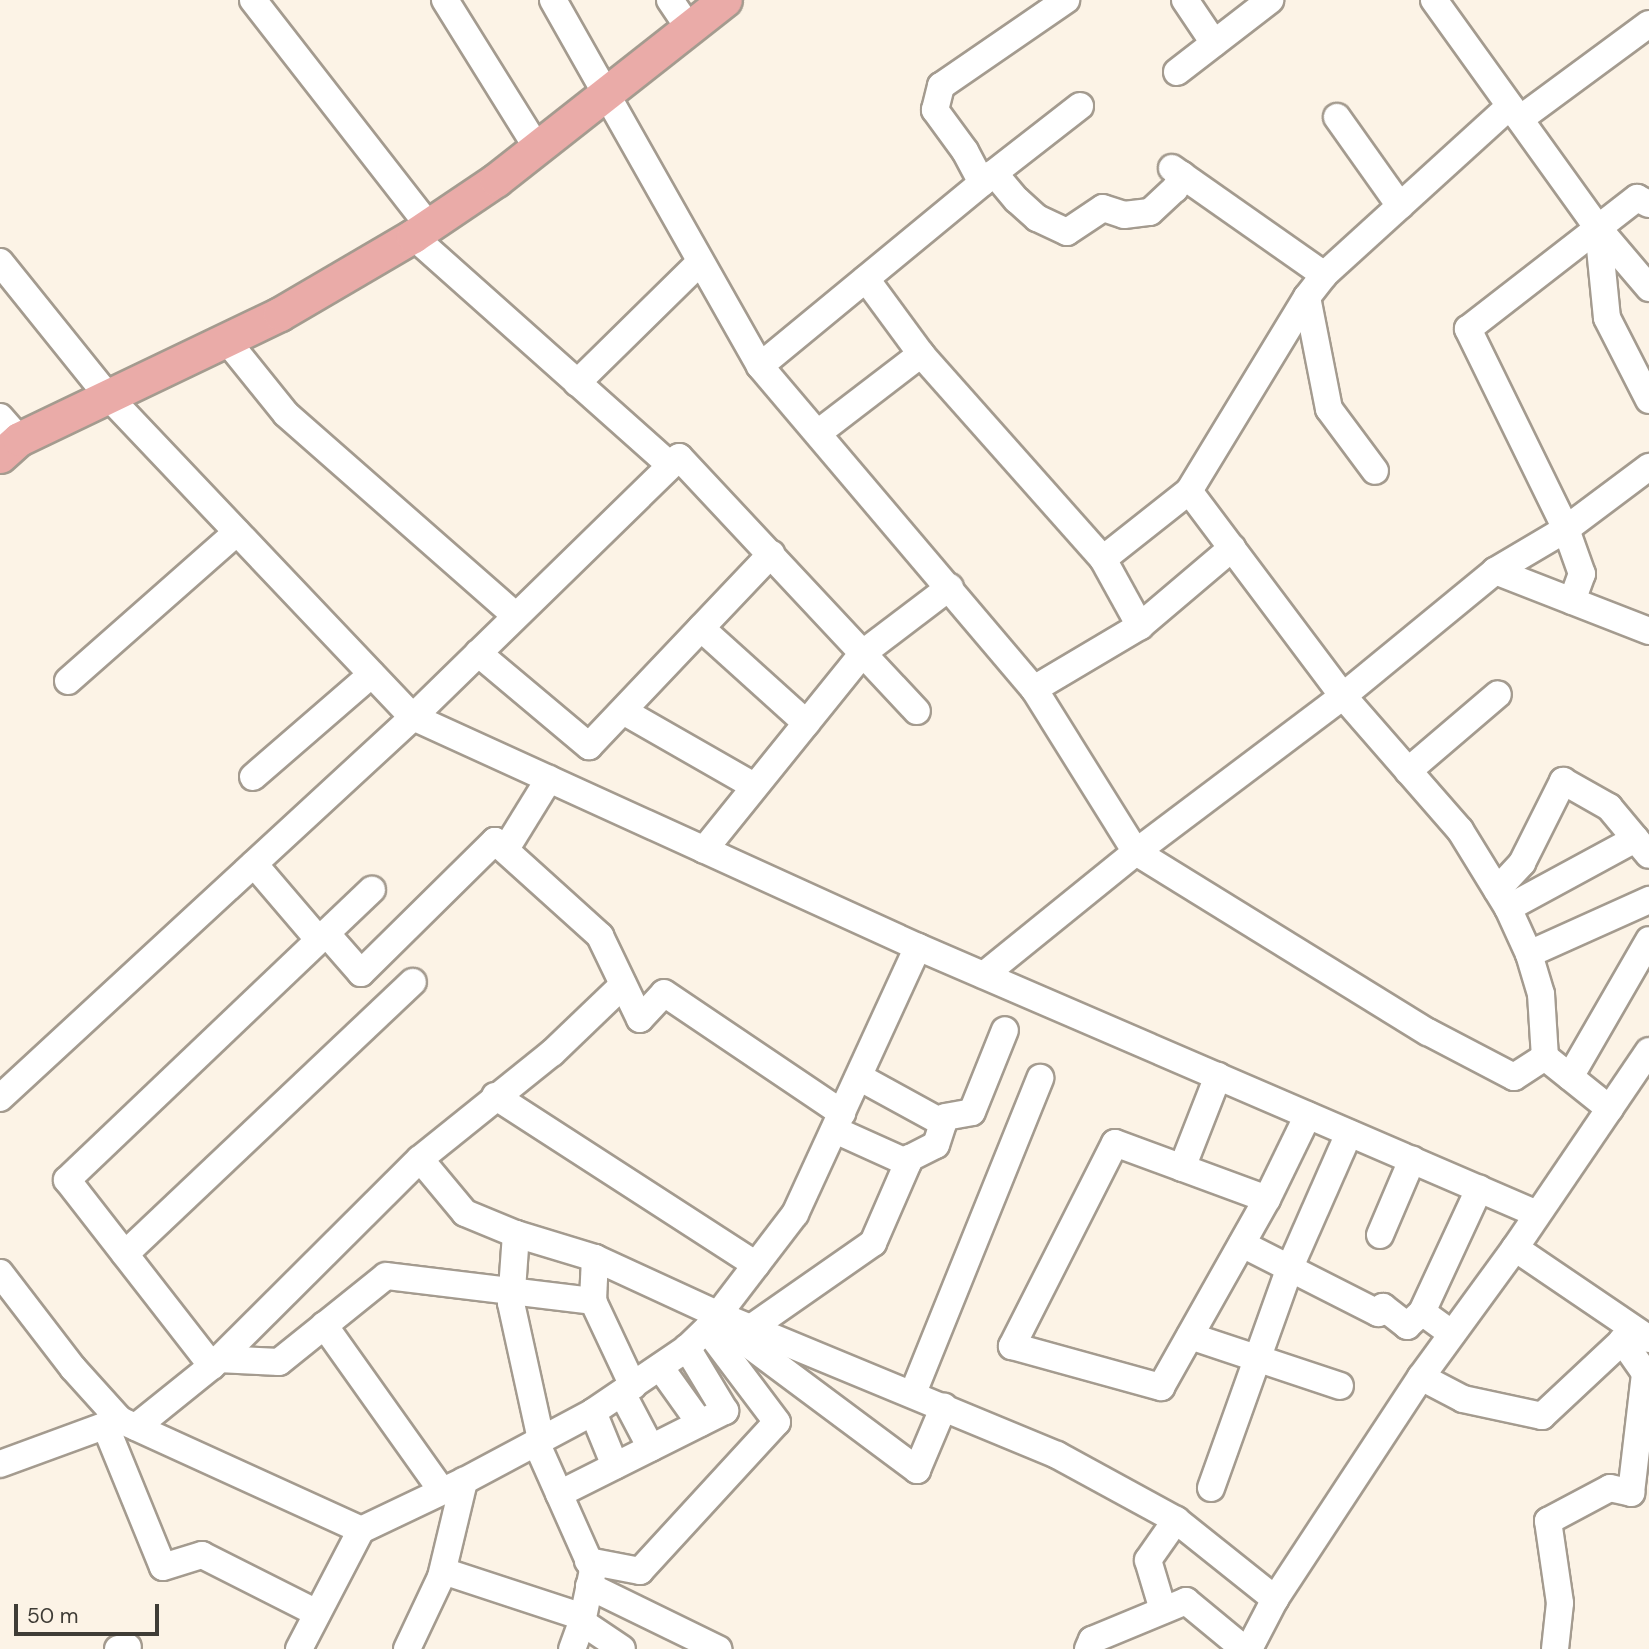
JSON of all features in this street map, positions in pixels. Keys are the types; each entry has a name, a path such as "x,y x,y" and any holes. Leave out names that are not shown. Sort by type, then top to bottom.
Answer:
{"main road":[{"path":"6,437 228,342 421,230 496,180 726,0"}],"street":[{"path":"253,0 421,230 578,383 670,465"},
{"path":"445,0 537,148"},
{"path":"552,0 760,366 1034,689 1136,852 1428,1032 1514,1077 1545,1057"},
{"path":"670,0 689,28"},
{"path":"1066,0 941,86 935,110 988,178 1027,209 1067,232 1103,208 1124,215 1150,212 1175,189 1177,171 1324,275"},
{"path":"1185,0 1214,43"},
{"path":"1177,72 1270,0"},
{"path":"1434,0 1598,228 1649,288"},
{"path":"1103,559 1189,491 1307,297 1324,275 1400,206 1515,113 1649,24"},
{"path":"760,366 988,178 1080,106"},
{"path":"1337,117 1400,206"},
{"path":"1572,601 1582,574 1566,529 1468,329 1637,198 1649,204"},
{"path":"1598,228 1607,318 1649,400"},
{"path":"0,262 107,395 413,718 918,947 1537,1214"},
{"path":"578,383 700,262"},
{"path":"866,279 921,354 1103,559 1140,626"},
{"path":"1307,297 1329,409 1375,471"},
{"path":"228,342 286,414 516,616"},
{"path":"818,433 921,354"},
{"path":"0,1098 413,718 679,457 917,711"},
{"path":"984,975 1136,852 1343,696 1495,571 1566,529 1649,467"},
{"path":"1189,491 1343,696 1460,830 1502,899 1529,954 1541,994 1545,1057 1610,1109"},
{"path":"68,681 237,533"},
{"path":"1034,689 1140,626 1232,548"},
{"path":"478,653 589,746 771,554"},
{"path":"1495,571 1649,632"},
{"path":"704,850 863,653 950,587"},
{"path":"701,628 806,723"},
{"path":"253,777 372,674"},
{"path":"1408,771 1498,694"},
{"path":"623,711 754,786"},
{"path":"495,841 507,847 549,779"},
{"path":"1563,781 1609,807 1642,847 1502,899 1563,781"},
{"path":"254,864 323,937 361,972 495,841"},
{"path":"495,841 600,936 640,1019 664,993 839,1121 908,1163"},
{"path":"215,1363 67,1180 372,890"},
{"path":"1529,954 1649,900"},
{"path":"1570,1077 1649,940"},
{"path":"299,1649 360,1530 453,1486 593,1412 687,1348 714,1321 795,1214 918,947"},
{"path":"125,1254 413,982"},
{"path":"0,1464 120,1424 215,1363 420,1159 495,1096 552,1053 623,985"},
{"path":"751,1328 873,1243 911,1158 936,1145 945,1116 972,1112 1005,1030"},
{"path":"1088,1649 1092,1640 1185,1601 1246,1649 1275,1599 1421,1377 1647,1060"},
{"path":"1182,1168 1218,1076"},
{"path":"859,1077 943,1123"},
{"path":"913,1393 1040,1078"},
{"path":"495,1096 756,1265"},
{"path":"1268,1199 1115,1143 1012,1346 1161,1387 1268,1199 1308,1115"},
{"path":"1211,1488 1290,1267 1349,1133"},
{"path":"420,1159 465,1213 516,1234 595,1258 714,1321 917,1470 944,1406"},
{"path":"1380,1236 1412,1160"},
{"path":"1242,1244 1378,1313 1383,1307 1407,1326 1422,1312 1479,1189"},
{"path":"516,1234 511,1303 538,1441 589,1573 583,1619 572,1649"},
{"path":"1515,1248 1636,1336 1645,1373 1645,1409 1631,1493 1610,1488 1548,1521 1560,1603 1555,1649"},
{"path":"595,1258 593,1301 651,1448"},
{"path":"0,1273 120,1424 163,1567 202,1555 317,1613"},
{"path":"215,1363 279,1362 386,1276 593,1301"},
{"path":"1422,1312 1452,1334"},
{"path":"714,1321 751,1328 1057,1455 1176,1520 1275,1599"},
{"path":"589,1573 640,1571 777,1422 714,1321"},
{"path":"324,1325 453,1486 443,1571 407,1649"},
{"path":"1190,1336 1340,1386"},
{"path":"1421,1377 1462,1399 1542,1416 1636,1336"},
{"path":"559,1494 725,1410 687,1348"},
{"path":"660,1367 700,1423"},
{"path":"593,1412 615,1466"},
{"path":"120,1424 360,1530"},
{"path":"1163,1610 1148,1560 1176,1520"},
{"path":"443,1571 583,1619 622,1649"},
{"path":"589,1573 718,1649"}]}
